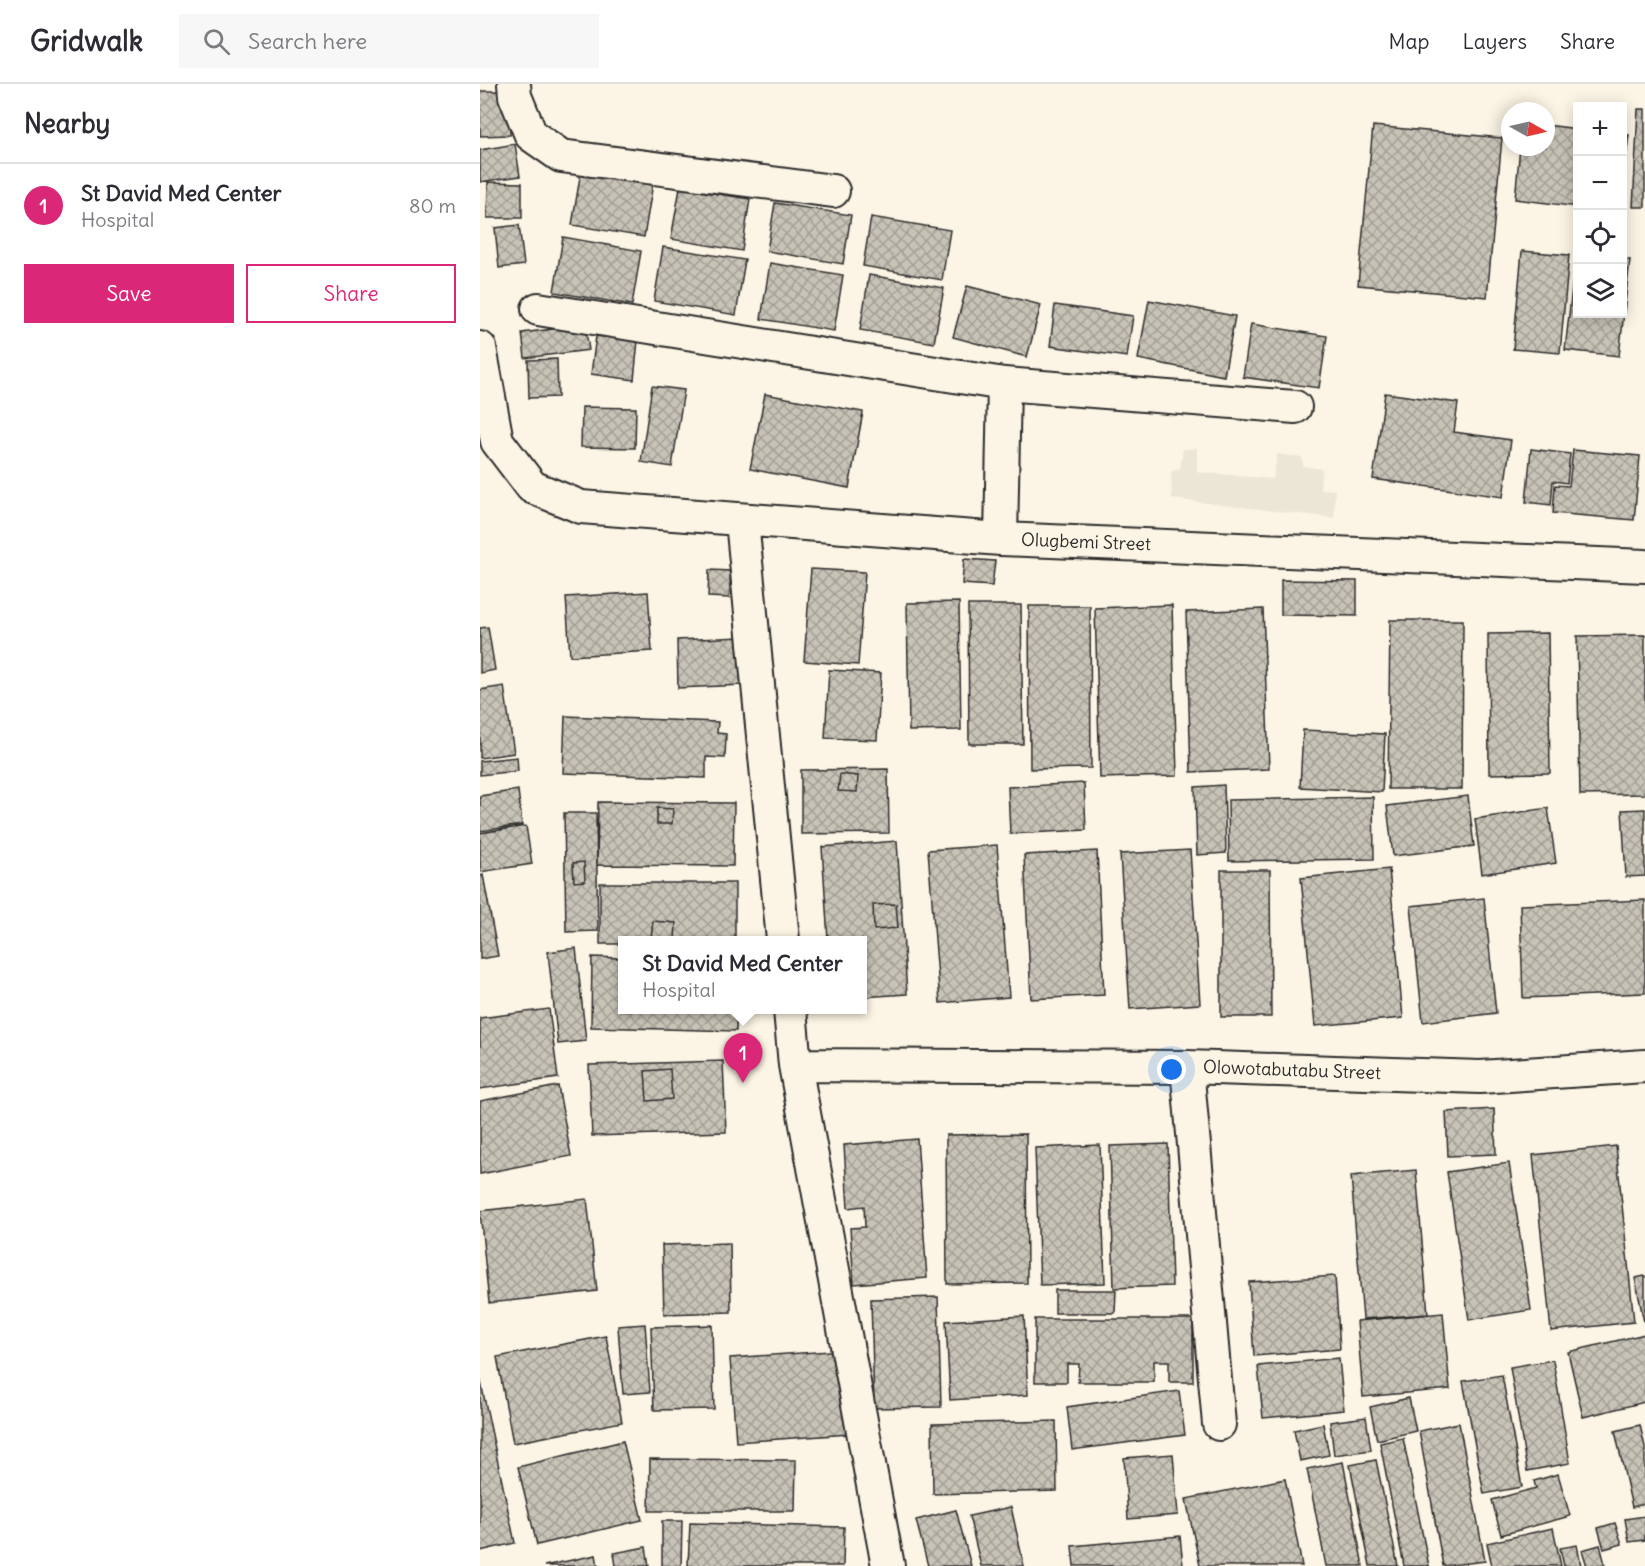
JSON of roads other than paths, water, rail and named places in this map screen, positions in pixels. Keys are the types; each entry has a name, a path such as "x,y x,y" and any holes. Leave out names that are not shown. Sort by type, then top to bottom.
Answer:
{"street":[{"path":"514,84 515,96 531,135 561,156 832,191"},
{"path":"538,309 1004,384 1295,407"},
{"name":"Olugbemi Street","path":"480,348 497,441 532,487 581,507 1001,539 1645,566"},
{"path":"1001,539 1004,384"},
{"path":"742,521 783,936"},
{"path":"790,1014 795,1065 888,1566"},
{"name":"Olowotabutabu Street","path":"795,1065 1187,1067 1480,1077 1645,1066"},
{"path":"1187,1067 1219,1424"}],"place":[{"name":"St David Med Center","path":"743,1083"}]}
